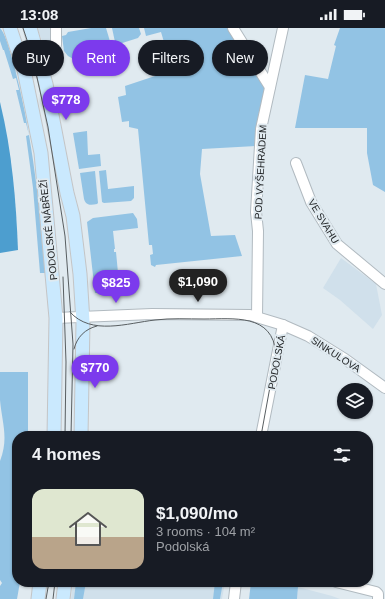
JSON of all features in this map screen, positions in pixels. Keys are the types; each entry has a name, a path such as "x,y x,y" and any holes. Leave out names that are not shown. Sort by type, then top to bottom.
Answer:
{"main road":[{"name":"PODOLSKÉ NÁBŘEŽÍ","path":"10,28 14,40"},
{"path":"30,28 34,40"},
{"name":"PODOLSKÉ NÁBŘEŽÍ","path":"25,76 41,153 56,318 54,431"},
{"path":"44,76 73,216 80,274 83,350 81,431"},
{"path":"38,599 39,587"},
{"path":"63,599 64,587"}],"street":[{"path":"56,28 56,40"},
{"path":"233,28 270,87"},
{"name":"POD VYŠEHRADEM","path":"257,317 258,232 256,212 262,130 283,28"},
{"name":"VE SVAHU","path":"296,163 312,202 337,244 385,284"},
{"name":"PODOLSKÁ","path":"56,318 152,314 245,315 283,325 262,431"},
{"name":"SINKULOVA","path":"283,325 308,336 345,359 385,388"},
{"path":"234,599 235,587"},
{"path":"356,587 376,592 378,594 378,599"}],"shaded area":[{"path":"0,28 6,40 12,59 12,76 4,50 0,41"},
{"path":"37,28 51,28 51,40 42,40"},
{"path":"91,28 106,28 110,40 72,40 72,58 64,51 64,40 63,40 62,36 66,35 68,32"},
{"path":"112,28 139,28 141,34 138,38 130,41 115,40"},
{"path":"144,28 230,28 237,40 212,40 212,76 259,76 265,86 265,92 258,116 257,146 202,149 200,174 211,236 235,235 242,256 156,265 155,267 151,265 150,255 153,254 152,245 149,245 138,129 129,127 129,121 122,122 118,97 126,95 125,86 155,76 204,76 204,40 163,40 161,32 146,36"},
{"path":"340,28 385,28 385,192 373,185 367,153 367,128 295,128 305,75 328,79 336,46 334,45"},
{"path":"12,76 17,76 29,134 26,123 24,123 16,90 19,90 16,78 13,79"},
{"path":"0,102 8,139 13,176 18,250 0,253"},
{"path":"87,131 88,155 100,154 101,166 79,169 73,133"},
{"path":"29,135 38,194 46,273 40,273 33,188 26,136"},
{"path":"106,170 108,189 134,186 134,198 131,201 102,202 99,171"},
{"path":"95,171 98,203 93,205 86,203 84,199 80,173"},
{"path":"133,213 137,219 138,228 113,231 114,252 116,252 119,283 127,283 127,294 95,293 87,222 93,218"},
{"path":"341,258 376,284 382,315 373,329 340,300 323,288"},
{"path":"0,372 28,372 28,431 12,431 12,587 19,587 17,599 0,599 0,586 2,583 0,580 0,461 3,453 4,430 0,400"},
{"path":"72,587 224,587 222,599 71,599"},
{"path":"75,587 85,587 83,599 74,599"},
{"path":"214,587 222,587 220,599 213,599"},
{"path":"250,587 298,587 297,599 249,599"},
{"path":"298,587 332,596 340,599 297,599"}],"tram line":[{"path":"23,28 32,55 48,127 65,236 73,344 71,431"},
{"path":"63,277 66,362 65,431"},
{"path":"70,312 88,324 99,326 122,325 167,319 239,319 260,325 268,331 273,341 276,354 262,431"},
{"path":"74,349 82,334 97,326"},
{"path":"46,599 48,587"},
{"path":"53,599 54,587"}]}
